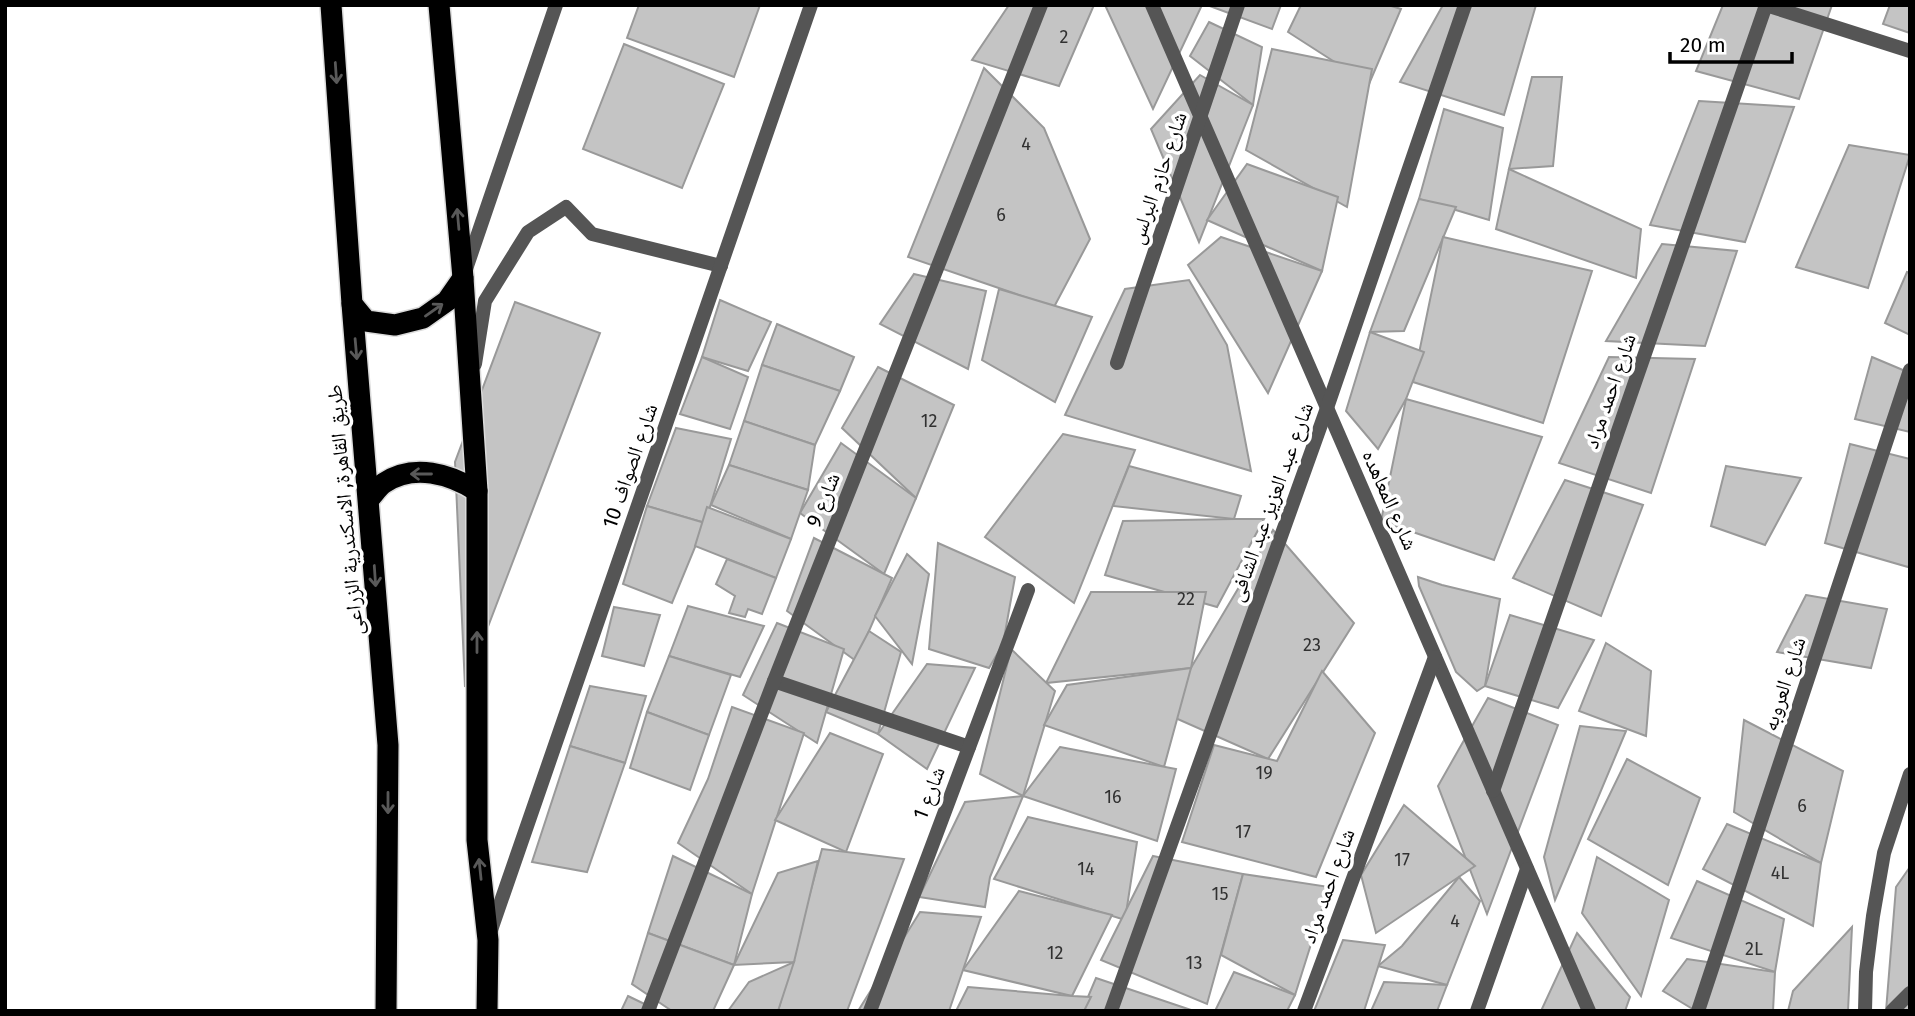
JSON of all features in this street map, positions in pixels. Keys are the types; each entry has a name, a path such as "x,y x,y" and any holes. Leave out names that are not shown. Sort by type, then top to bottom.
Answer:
{"highway":[{"name":"طريق القاهرة, الاسكندرية الزراعى","path":"331,5 388,745 386,1011"},
{"path":"439,5 463,278 477,491 477,840 488,940 487,1011"},
{"path":"352,304 366,321 395,325 423,318 447,302 463,278"},
{"path":"369,499 382,484 395,477 425,472 446,475 477,491"}],"street":[{"path":"463,278 556,5"},
{"name":"شارع الصواف 10","path":"488,940 811,5"},
{"name":"شارع 9","path":"648,1011 774,681 1041,5"},
{"name":"شارع المعاهده","path":"1152,5 1589,1011"},
{"name":"شارع حازم البرلس","path":"1117,363 1238,5"},
{"name":"شارع عبد العزيز عبد الشافى","path":"1111,1011 1327,408 1465,5"},
{"path":"1766,5 1910,51"},
{"name":"شارع احمد مراد","path":"1493,791 1766,5"},
{"path":"471,393 485,301 528,232 566,207 592,234 721,266"},
{"name":"شارع العروبه","path":"1698,1011 1910,370"},
{"name":"شارع 1","path":"870,1011 1028,590"},
{"name":"شارع احمد مراد","path":"1304,1011 1435,657"},
{"path":"774,681 969,747"},
{"path":"1865,1011 1866,972 1884,853 1910,774"},
{"path":"1477,1011 1527,869"},
{"path":"1892,1011 1910,993"}],"building":[{"path":"639,5 760,5 734,77 627,38"},
{"path":"1009,5 1094,5 1059,86 972,60"},
{"path":"1105,5 1202,5 1153,109"},
{"path":"1207,5 1281,5 1272,29"},
{"path":"1301,5 1388,5 1401,9 1369,84 1288,32"},
{"path":"1443,5 1536,5 1504,115 1400,82"},
{"path":"1723,5 1832,5 1799,99 1696,71"},
{"path":"1890,5 1910,5 1910,33 1883,24"},
{"path":"1209,22 1262,47 1253,105 1190,56"},
{"path":"624,44 724,84 682,188 583,149"},
{"path":"1272,49 1372,69 1347,207 1246,150"},
{"path":"984,68 1044,128 1090,239 1054,307 908,257"},
{"path":"1200,75 1253,105 1199,242 1151,129"},
{"path":"1532,77 1562,77 1553,166 1509,169"},
{"path":"1699,101 1794,107 1745,242 1650,225"},
{"path":"1444,109 1503,128 1489,220 1419,199"},
{"path":"1849,145 1910,155 1868,288 1796,267"},
{"path":"1247,164 1338,197 1322,271 1207,220"},
{"path":"1509,169 1641,229 1636,278 1496,229"},
{"path":"1419,199 1456,207 1404,331 1370,332"},
{"path":"1221,237 1322,271 1268,393 1188,265"},
{"path":"1443,237 1592,271 1543,423 1413,382"},
{"path":"1662,244 1737,251 1705,346 1606,341"},
{"path":"1907,272 1910,273 1910,335 1885,323"},
{"path":"914,274 986,291 968,369 880,324"},
{"path":"1189,280 1227,345 1251,471 1065,415 1125,289"},
{"path":"999,289 1092,317 1055,402 982,360"},
{"path":"720,300 771,322 748,371 702,357"},
{"path":"515,302 600,333 465,687 455,462"},
{"path":"777,324 854,357 840,391 762,365"},
{"path":"1370,332 1424,352 1406,399 1378,449 1346,411"},
{"path":"702,357 748,377 730,429 680,414"},
{"path":"1609,357 1695,359 1651,493 1559,463"},
{"path":"1872,357 1910,373 1910,432 1855,419"},
{"path":"762,365 840,391 815,445 744,421"},
{"path":"878,367 954,405 916,498 842,428"},
{"path":"1406,399 1542,437 1494,560 1381,521"},
{"path":"744,421 815,445 808,490 729,465"},
{"path":"676,428 731,439 705,523 647,506"},
{"path":"1063,434 1135,450 1074,603 985,537"},
{"path":"841,443 916,498 884,574 800,513"},
{"path":"1850,444 1910,459 1908,567 1825,543"},
{"path":"729,465 808,490 791,539 711,505"},
{"path":"1129,466 1241,496 1234,519 1113,506"},
{"path":"1726,466 1801,478 1765,545 1711,526"},
{"path":"1565,480 1643,505 1601,616 1513,578"},
{"path":"647,506 705,523 672,603 623,584"},
{"path":"707,507 791,539 776,578 695,546"},
{"path":"1264,519 1217,607 1105,575 1123,521"},
{"path":"1273,530 1354,623 1268,759 1164,713"},
{"path":"814,538 892,578 856,661 787,611"},
{"path":"938,543 1015,577 1003,644 989,668 929,649"},
{"path":"907,554 929,574 912,664 875,616"},
{"path":"727,559 776,578 762,614 748,609 745,617 729,613 735,596 716,584"},
{"path":"1418,577 1500,599 1485,686 1477,691 1456,672 1419,586"},
{"path":"1091,592 1206,592 1191,668 1046,683"},
{"path":"1806,595 1887,609 1871,668 1777,652"},
{"path":"688,606 764,626 740,677 669,656"},
{"path":"614,607 660,615 644,666 602,656"},
{"path":"1510,615 1594,640 1558,708 1485,686"},
{"path":"777,623 844,649 817,743 743,695"},
{"path":"869,631 901,652 878,734 826,712"},
{"path":"1606,643 1651,671 1646,736 1579,711"},
{"path":"1011,649 1055,691 1023,796 980,774"},
{"path":"669,656 731,675 709,735 647,712"},
{"path":"927,664 975,668 927,769 878,734"},
{"path":"1191,668 1164,767 1044,725 1067,685"},
{"path":"1322,671 1375,733 1316,877 1182,842 1214,745 1277,761"},
{"path":"590,686 646,696 625,763 570,746"},
{"path":"1488,698 1558,725 1487,914 1438,786"},
{"path":"732,707 804,733 752,894 678,843 708,779"},
{"path":"647,712 709,735 690,790 630,768"},
{"path":"1744,720 1843,771 1821,863 1734,812"},
{"path":"1580,726 1626,731 1555,900 1544,857"},
{"path":"830,733 883,754 846,852 775,820"},
{"path":"570,746 625,763 587,872 532,862"},
{"path":"1060,747 1176,769 1157,841 1023,796"},
{"path":"1627,759 1700,798 1668,885 1588,839"},
{"path":"1023,796 990,877 985,907 919,897 965,802"},
{"path":"1404,805 1475,866 1376,933 1361,875"},
{"path":"1028,817 1137,842 1125,920 994,879"},
{"path":"1727,824 1821,863 1813,926 1703,869"},
{"path":"822,849 904,859 847,1011 778,1011"},
{"path":"673,856 752,894 734,965 648,933"},
{"path":"1153,856 1243,874 1207,1004 1101,960"},
{"path":"1597,857 1669,900 1641,996 1582,913"},
{"path":"818,861 794,962 734,965 778,873"},
{"path":"1910,867 1910,1011 1886,1011 1896,887"},
{"path":"1243,874 1329,887 1295,995 1221,955"},
{"path":"1459,877 1480,901 1447,985 1378,966 1402,946"},
{"path":"1697,881 1784,919 1775,972 1671,938"},
{"path":"1019,891 1112,915 1072,996 963,970"},
{"path":"920,912 981,917 949,1011 858,1011"},
{"path":"1852,927 1848,1011 1788,1011 1793,991"},
{"path":"648,933 734,965 713,1011 672,1011 632,984"},
{"path":"1577,933 1630,997 1625,1011 1541,1011"},
{"path":"1343,940 1385,945 1364,1011 1314,1011"},
{"path":"1687,959 1775,972 1773,1011 1696,1011 1663,991"},
{"path":"794,962 778,1011 728,1011 749,982"},
{"path":"1234,972 1295,995 1287,1011 1215,1011"},
{"path":"1096,978 1194,1011 1082,1011"},
{"path":"1384,982 1447,985 1437,1011 1371,1011"},
{"path":"968,987 1091,997 1084,1011 956,1011"},
{"path":"628,996 659,1011 621,1011"}]}
